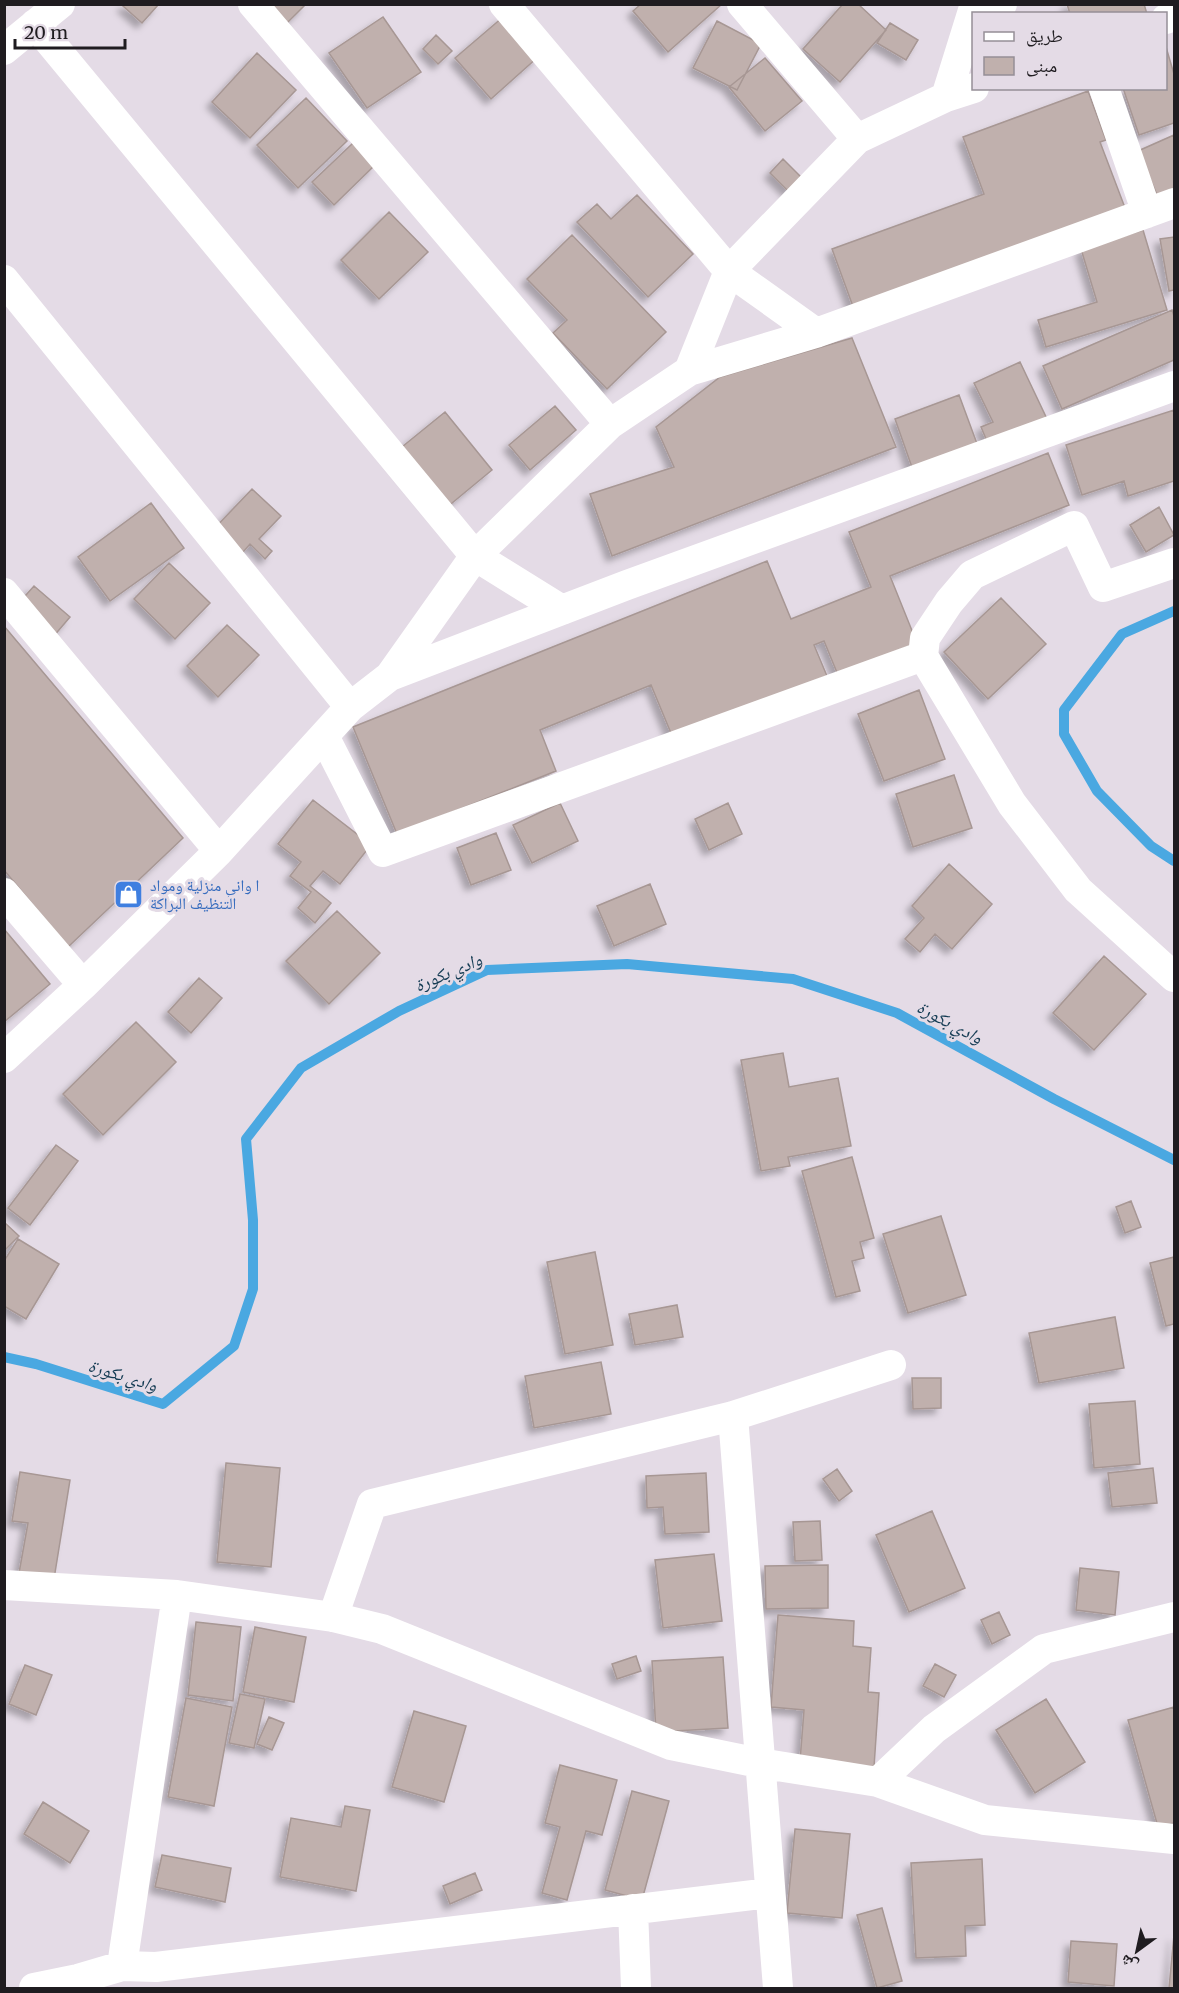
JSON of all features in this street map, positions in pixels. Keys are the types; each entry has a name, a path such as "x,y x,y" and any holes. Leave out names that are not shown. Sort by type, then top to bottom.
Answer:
{"street":[{"path":"4,50 60,4"},
{"path":"252,4 610,424"},
{"path":"504,4 729,271 816,333"},
{"path":"742,4 857,139"},
{"path":"960,93 972,22"},
{"path":"35,24 475,556 562,610"},
{"path":"689,371 729,271 857,139 960,93 972,58"},
{"path":"1105,90 1147,213"},
{"path":"390,676 475,556 610,424 689,371 816,333 1174,203"},
{"path":"4,280 350,707"},
{"path":"4,1058 83,985 219,851 350,707 390,676 562,610 1174,386"},
{"path":"1174,563 1103,587 1074,526 972,575 949,602 925,638 923,656 1012,804 1078,890 1174,977"},
{"path":"4,593 219,851"},
{"path":"324,736 383,852 923,656"},
{"path":"4,893 83,985"},
{"path":"333,1617 372,1504 733,1416 891,1365"},
{"path":"733,1416 759,1763 779,1986"},
{"path":"4,1585 177,1595 333,1617 382,1629 671,1745 759,1763 878,1782 985,1820 1174,1839"},
{"path":"122,1966 177,1595"},
{"path":"878,1782 934,1729 1044,1649 1174,1617"},
{"path":"34,1989 80,1984 122,1966 156,1967 770,1893"},
{"path":"633,1909 636,1989"}],"building":[{"path":"124,4 159,4 142,23 123,6"},
{"path":"270,4 306,4 287,23"},
{"path":"641,4 722,4 668,52 633,11"},
{"path":"843,4 858,4 886,30 840,82 803,49"},
{"path":"1067,4 1144,4 1146,12 1069,12"},
{"path":"383,17 421,72 367,108 329,53"},
{"path":"503,17 538,57 491,99 455,58"},
{"path":"717,21 761,44 737,90 693,68"},
{"path":"890,23 918,40 906,60 877,43"},
{"path":"436,35 452,51 438,64 423,49"},
{"path":"1167,50 1174,74 1174,123 1139,135 1124,90 1167,90"},
{"path":"257,53 296,90 250,138 212,102"},
{"path":"765,58 802,101 765,131 729,87"},
{"path":"1088,91 1106,140 1100,142 1127,213 855,312 832,249 984,194 963,137"},
{"path":"306,98 347,141 298,188 257,145"},
{"path":"1174,135 1174,190 1158,197 1138,151"},
{"path":"353,143 375,165 334,205 312,182"},
{"path":"783,159 802,178 789,192 770,173"},
{"path":"637,195 693,254 648,297 577,222 597,204 611,219"},
{"path":"389,212 428,252 379,299 341,260"},
{"path":"1143,230 1167,310 1046,347 1038,320 1097,302 1081,249"},
{"path":"572,235 666,332 607,389 553,333 567,320 527,279"},
{"path":"1174,237 1174,290 1169,291 1160,239"},
{"path":"1172,310 1174,360 1062,409 1043,366"},
{"path":"852,338 896,447 612,556 590,494 674,467 656,427 720,377"},
{"path":"1020,362 1047,419 989,446 981,427 993,422 974,383"},
{"path":"959,395 979,449 914,473 895,419"},
{"path":"555,406 576,430 530,470 509,445"},
{"path":"1174,410 1174,481 1128,496 1124,481 1082,495 1066,445"},
{"path":"445,412 492,470 440,513 392,455"},
{"path":"1048,453 1069,505 890,576 917,643 838,675 824,641 814,645 827,676 673,738 651,685 540,730 556,771 397,834 353,727 767,561 791,619 871,587 849,532"},
{"path":"252,489 281,516 259,539 272,551 265,559 250,544 237,559 210,533"},
{"path":"151,503 184,548 110,601 78,557"},
{"path":"1159,507 1174,535 1146,552 1130,525"},
{"path":"169,563 210,603 175,639 134,599"},
{"path":"34,586 70,617 53,637 17,605"},
{"path":"1001,598 1046,644 988,699 944,652"},
{"path":"227,625 259,655 218,697 187,666"},
{"path":"4,626 183,838 68,947 4,870"},
{"path":"919,690 945,759 884,781 858,714"},
{"path":"954,775 972,828 913,847 896,794"},
{"path":"313,800 371,845 340,884 323,871 310,886 331,903 315,923 298,908 311,892 290,876 301,862 278,844"},
{"path":"560,803 578,841 532,863 513,825"},
{"path":"728,803 742,834 709,850 695,819"},
{"path":"496,833 511,870 471,885 457,848"},
{"path":"949,864 992,904 952,949 935,934 920,952 905,939 924,918 912,906"},
{"path":"650,884 666,924 614,946 597,906"},
{"path":"337,911 380,953 329,1004 286,961"},
{"path":"4,929 50,984 4,1022"},
{"path":"1104,956 1146,994 1094,1050 1053,1013"},
{"path":"199,978 222,998 191,1033 168,1012"},
{"path":"136,1022 176,1062 103,1135 63,1094"},
{"path":"783,1053 789,1087 838,1078 851,1146 788,1157 790,1166 761,1171 741,1060"},
{"path":"56,1145 78,1161 30,1225 8,1208"},
{"path":"852,1157 874,1238 860,1242 864,1258 852,1261 860,1291 836,1297 802,1171"},
{"path":"1131,1201 1141,1227 1125,1233 1116,1207"},
{"path":"941,1216 966,1295 908,1313 883,1234"},
{"path":"4,1222 19,1236 4,1251"},
{"path":"18,1239 59,1264 26,1319 4,1306 4,1261"},
{"path":"595,1252 613,1345 565,1354 547,1262"},
{"path":"1174,1257 1174,1324 1166,1326 1150,1263"},
{"path":"677,1305 683,1337 635,1345 629,1314"},
{"path":"1115,1317 1124,1368 1039,1383 1029,1333"},
{"path":"601,1362 611,1414 534,1428 525,1376"},
{"path":"912,1378 941,1378 941,1408 913,1409"},
{"path":"1135,1401 1140,1464 1094,1468 1089,1404"},
{"path":"226,1463 280,1468 271,1567 217,1562"},
{"path":"1153,1468 1157,1503 1112,1507 1108,1473"},
{"path":"837,1469 852,1491 839,1501 823,1479"},
{"path":"20,1472 70,1480 54,1579 19,1573 28,1523 12,1521"},
{"path":"706,1473 709,1532 665,1534 663,1507 647,1508 646,1476"},
{"path":"932,1511 965,1588 909,1612 876,1535"},
{"path":"820,1521 822,1560 795,1561 793,1522"},
{"path":"714,1554 722,1621 663,1628 655,1560"},
{"path":"828,1565 828,1608 766,1609 765,1566"},
{"path":"1080,1568 1119,1572 1115,1615 1076,1610"},
{"path":"999,1612 1010,1635 992,1644 981,1620"},
{"path":"778,1615 854,1621 853,1646 871,1648 868,1692 879,1693 874,1767 800,1761 804,1710 771,1707"},
{"path":"196,1622 241,1627 233,1701 188,1695"},
{"path":"255,1627 306,1637 294,1702 243,1692"},
{"path":"636,1656 641,1671 617,1679 612,1664"},
{"path":"723,1657 728,1728 656,1732 652,1661"},
{"path":"935,1664 956,1675 944,1697 923,1686"},
{"path":"25,1665 52,1675 36,1715 9,1704"},
{"path":"240,1694 265,1699 254,1748 229,1743"},
{"path":"186,1698 232,1707 214,1806 168,1797"},
{"path":"1046,1699 1085,1762 1035,1793 996,1730"},
{"path":"1174,1707 1174,1823 1158,1827 1128,1720"},
{"path":"414,1711 466,1726 444,1802 392,1787"},
{"path":"269,1717 284,1723 272,1750 257,1744"},
{"path":"560,1765 617,1780 602,1835 586,1831 567,1900 542,1893 560,1827 545,1823"},
{"path":"632,1791 669,1801 642,1900 605,1890"},
{"path":"43,1802 89,1831 70,1863 24,1834"},
{"path":"345,1806 370,1810 356,1891 280,1877 291,1818 341,1827"},
{"path":"795,1829 850,1834 842,1918 787,1913"},
{"path":"162,1855 231,1868 225,1902 155,1887"},
{"path":"982,1859 985,1925 965,1926 966,1956 916,1958 911,1863"},
{"path":"475,1873 482,1890 450,1904 443,1886"},
{"path":"882,1908 902,1981 877,1988 857,1915"},
{"path":"1174,1935 1174,1988 1169,1988"},
{"path":"1071,1941 1117,1944 1114,1986 1068,1982"}],"waterway":[{"name":"وادي بكورة","path":"1174,611 1122,634 1064,710 1064,734 1097,791 1151,846 1174,861"},
{"name":"وادي بكورة","path":"4,1357 36,1364 163,1404 234,1346 253,1289 253,1220 246,1139 301,1068 399,1011 487,970 627,964 793,979 897,1013 1054,1099 1174,1160"}],"place":[{"name":"ا واني منزلية ومواد التنظيف البراكة","path":"129,894"}]}
